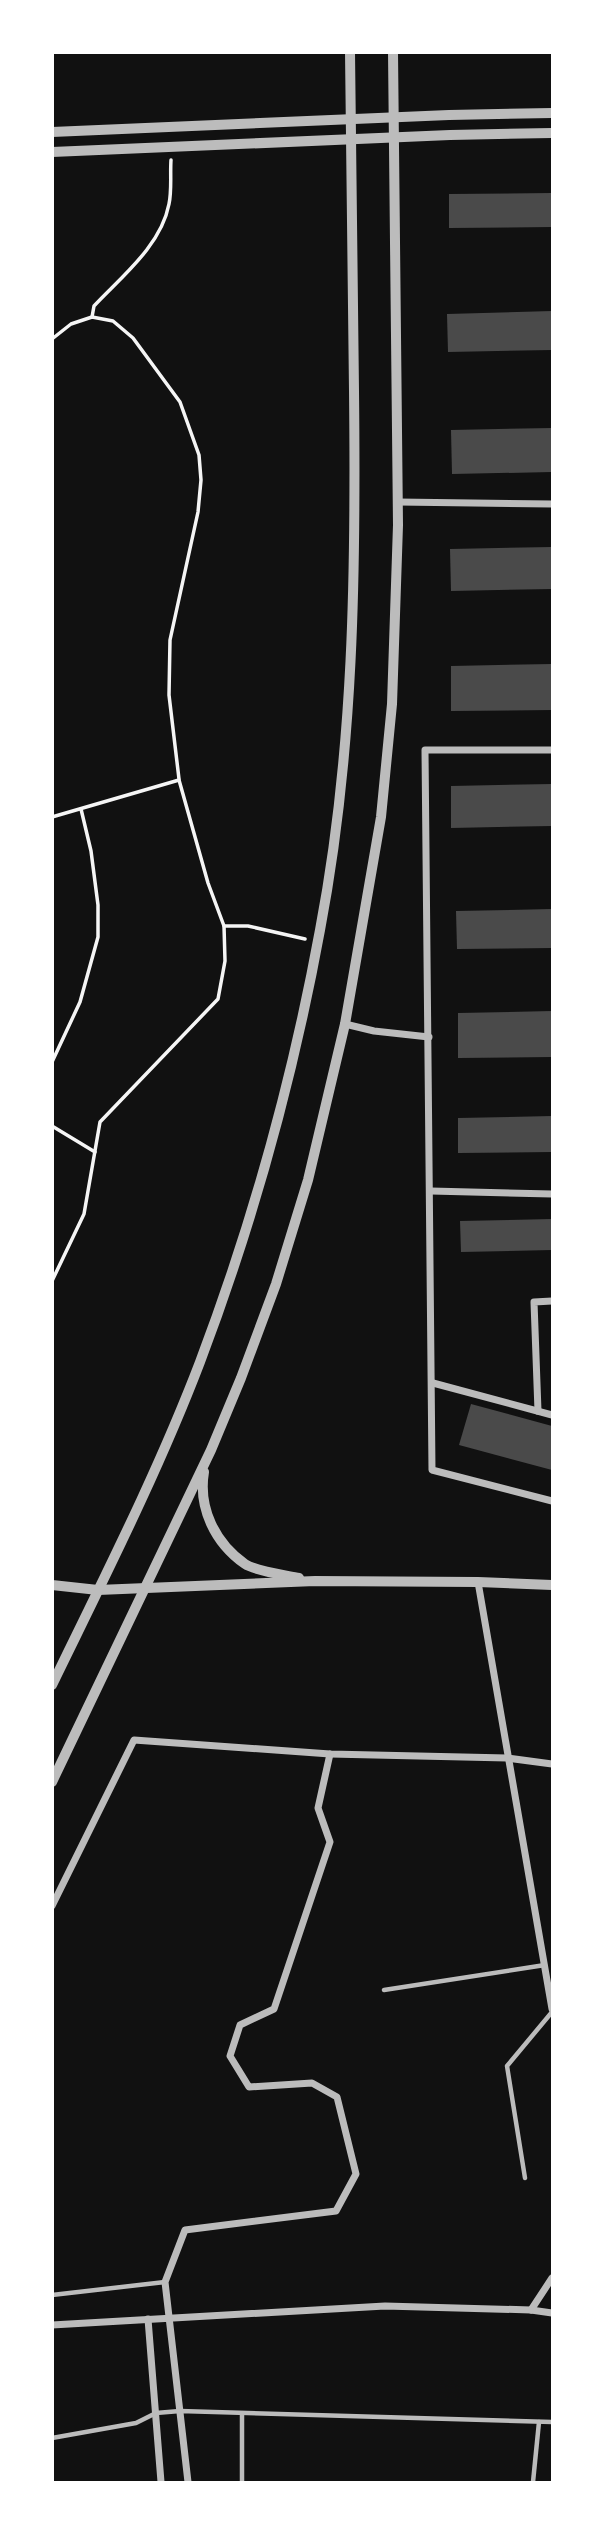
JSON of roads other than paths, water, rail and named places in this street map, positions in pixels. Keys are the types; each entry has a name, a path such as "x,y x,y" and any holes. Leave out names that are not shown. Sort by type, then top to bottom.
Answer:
{"street":[{"path":"52,1685 171,1433 233,1271 277,1119 318,942 349,699 353,613 355,509 350,52"},
{"path":"52,1782 206,1460 241,1378 276,1284 308,1180 345,1024 381,817 393,691 398,502 393,52"},
{"path":"52,132 552,113"},
{"path":"52,152 552,133"},
{"path":"398,502 552,504"},
{"path":"552,750 425,750 432,1470 552,1501"},
{"path":"345,1024 384,1033 429,1037"},
{"path":"431,1191 552,1194"},
{"path":"538,1411 534,1302 552,1301"},
{"path":"433,1383 552,1415"},
{"path":"206,1460 202,1483 203,1502 216,1534 246,1566 315,1581"},
{"path":"52,1585 98,1590 315,1581 478,1581 552,1585"},
{"path":"478,1581 552,2010"},
{"path":"52,1906 134,1740 330,1754 507,1758 552,1764"},
{"path":"188,2483 165,2282 185,2230 336,2211 356,2174 337,2098 312,2083 249,2087 230,2056 240,2025 274,2008 330,1842 318,1808 330,1754"},
{"path":"531,2310 552,2278"},
{"path":"52,2326 386,2306 531,2310 552,2313"},
{"path":"148,2319 161,2483"}],"lane":[{"path":"384,1990 545,1965"},
{"path":"525,2178 507,2066 552,2010"},
{"path":"52,2295 165,2282"},
{"path":"52,2438 136,2423 156,2413 180,2411 552,2423"},
{"path":"242,2414 242,2483"},
{"path":"533,2483 539,2422"}]}
